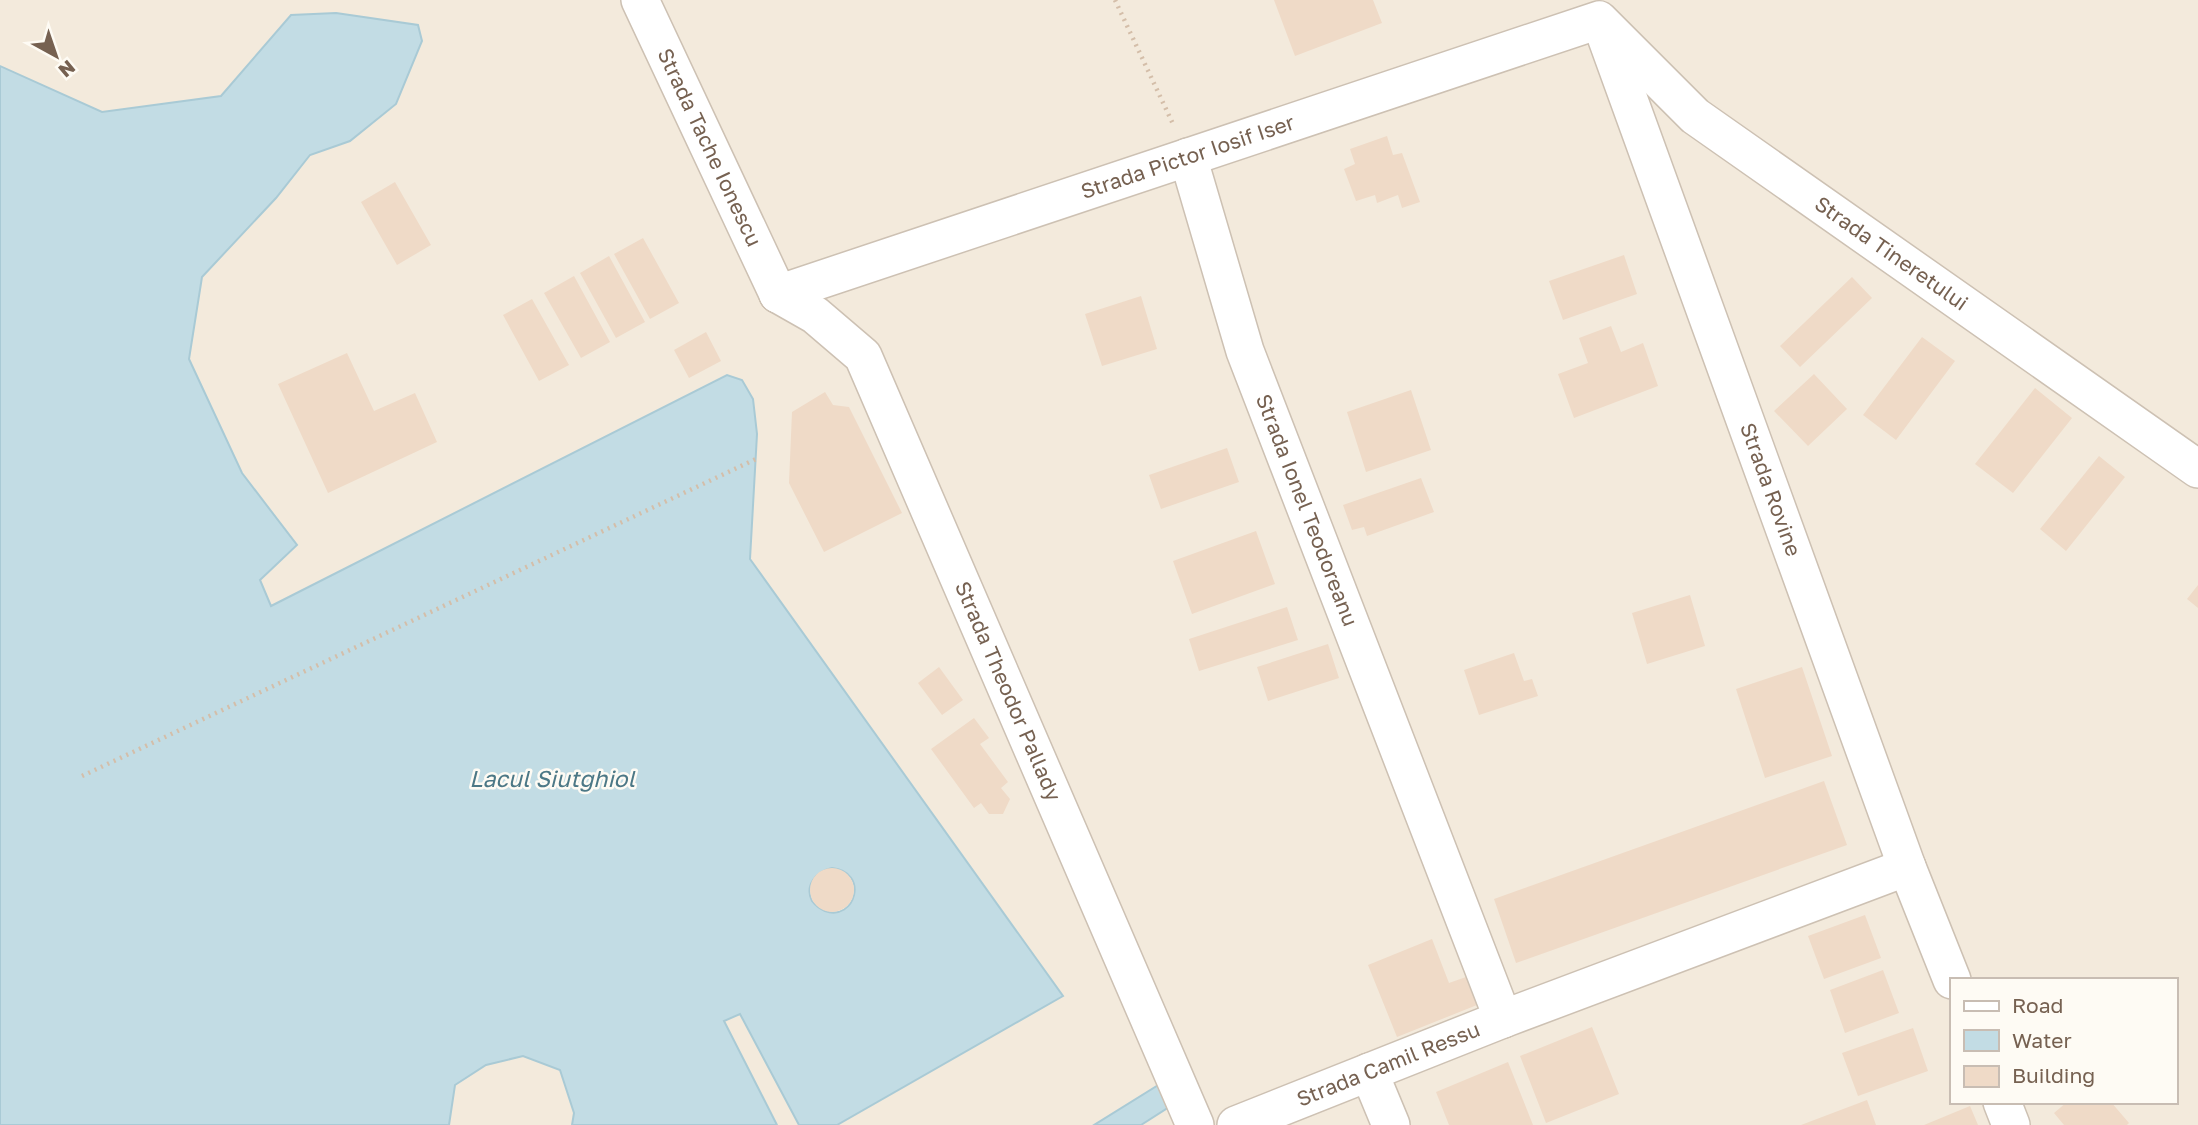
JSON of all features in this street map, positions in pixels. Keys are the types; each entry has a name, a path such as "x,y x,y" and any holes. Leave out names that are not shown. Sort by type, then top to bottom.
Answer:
{"street":[{"name":"Strada Tache Ionescu","path":"640,0 778,294"},
{"name":"Strada Pictor Iosif Iser","path":"778,294 1188,157 1594,10"},
{"name":"Strada Tineretului","path":"1594,10 1695,116 2198,469"},
{"name":"Strada Rovine","path":"1594,10 1907,867 1951,978"},
{"name":"Strada Ionel Teodoreanu","path":"1188,157 1245,351 1503,1019"},
{"name":"Strada Theodor Pallady","path":"778,294 815,315 863,356 1195,1125"},
{"name":"Strada Camil Ressu","path":"1237,1125 1503,1019 1907,867"},
{"path":"1369,1072 1391,1125"},
{"path":"2003,1104 2011,1125"}],"path":[{"path":"1115,0 1188,157"},
{"path":"82,776 755,459"}],"shaded area":[{"path":"0,0 2198,0 2198,1125 1141,1125 1169,1107 1160,1085 1094,1125 837,1125 1062,995 750,559 757,434 727,376 271,607 259,580 297,545 242,473 189,359 202,277 276,198 310,154 350,141 422,41 418,25 291,15 221,96 102,112 0,66"},
{"path":"740,1013 799,1125 777,1125 724,1021"},
{"path":"523,1056 560,1070 574,1113 572,1125 449,1125 455,1086 486,1064"}],"water":[{"name":"Lacul Siutghiol","path":"336,13 418,25 422,41 396,104 350,141 310,155 276,198 202,277 189,359 242,473 297,545 260,580 271,606 727,375 742,380 753,399 757,434 750,559 1063,996 837,1125 799,1125 740,1014 724,1021 777,1125 572,1125 574,1113 560,1070 523,1056 486,1065 455,1085 449,1125 0,1125 0,66 102,112 221,96 291,15","holes":["832,868 844,871 854,886 850,903 835,912 821,909 812,901 810,895 813,880 821,872"]},
{"path":"1160,1084 1169,1107 1141,1125 1094,1125"}],"building":[{"path":"1274,0 1373,0 1382,23 1295,56"},
{"path":"1387,136 1393,155 1402,153 1420,202 1402,208 1398,195 1377,203 1375,195 1356,201 1344,169 1355,164 1350,149"},
{"path":"395,182 431,245 397,265 361,202"},
{"path":"643,238 679,303 650,319 614,254"},
{"path":"1624,255 1637,294 1563,320 1549,281"},
{"path":"609,256 645,322 616,338 580,273"},
{"path":"574,276 610,342 581,358 544,293"},
{"path":"1852,277 1872,298 1800,367 1780,346"},
{"path":"1141,296 1157,349 1102,366 1085,314"},
{"path":"532,299 569,365 539,381 503,315"},
{"path":"1611,326 1621,352 1643,343 1658,386 1574,418 1558,374 1588,363 1579,338"},
{"path":"706,332 721,361 689,378 674,350"},
{"path":"1922,337 1955,361 1896,440 1863,415"},
{"path":"347,353 374,411 415,393 437,442 328,493 278,384"},
{"path":"1814,374 1847,409 1808,446 1774,411"},
{"path":"2035,388 2072,418 2013,493 1975,464"},
{"path":"1411,390 1431,450 1366,472 1347,412"},
{"path":"825,392 833,405 849,407 902,513 824,552 789,483 792,412"},
{"path":"1227,448 1239,482 1161,509 1149,475"},
{"path":"2099,456 2125,477 2066,551 2040,529"},
{"path":"1421,478 1434,512 1367,536 1364,527 1352,530 1343,505"},
{"path":"1256,531 1275,584 1192,614 1173,561"},
{"path":"2198,585 2198,608 2187,599"},
{"path":"1690,595 1705,646 1647,664 1632,613"},
{"path":"1287,607 1298,640 1199,671 1189,639"},
{"path":"1328,644 1339,678 1268,701 1257,667"},
{"path":"1514,653 1524,681 1532,679 1538,696 1479,715 1464,670"},
{"path":"939,667 963,700 942,715 918,683"},
{"path":"1802,667 1832,756 1765,778 1736,689"},
{"path":"974,718 989,738 980,744 1008,782 1001,788 1010,799 1003,814 989,814 981,803 974,808 931,749"},
{"path":"1824,781 1847,845 1516,963 1494,899"},
{"path":"832,868 841,869 848,874 853,881 853,899 848,906 841,911 832,912 823,911 816,906 811,899 810,890 811,881 816,874 823,869"},
{"path":"1865,915 1881,958 1824,979 1808,936"},
{"path":"1432,939 1449,983 1466,977 1477,1005 1397,1037 1368,965"},
{"path":"1883,970 1899,1013 1845,1033 1830,990"},
{"path":"1592,1027 1619,1094 1546,1123 1520,1056"},
{"path":"1913,1028 1928,1071 1858,1096 1842,1053"},
{"path":"1508,1062 1533,1125 1449,1125 1436,1092"},
{"path":"1867,1100 1876,1125 1801,1125"},
{"path":"2065,1104 2113,1104 2129,1123 2064,1125 2054,1113"},
{"path":"1970,1106 1978,1125 1924,1125"}]}
